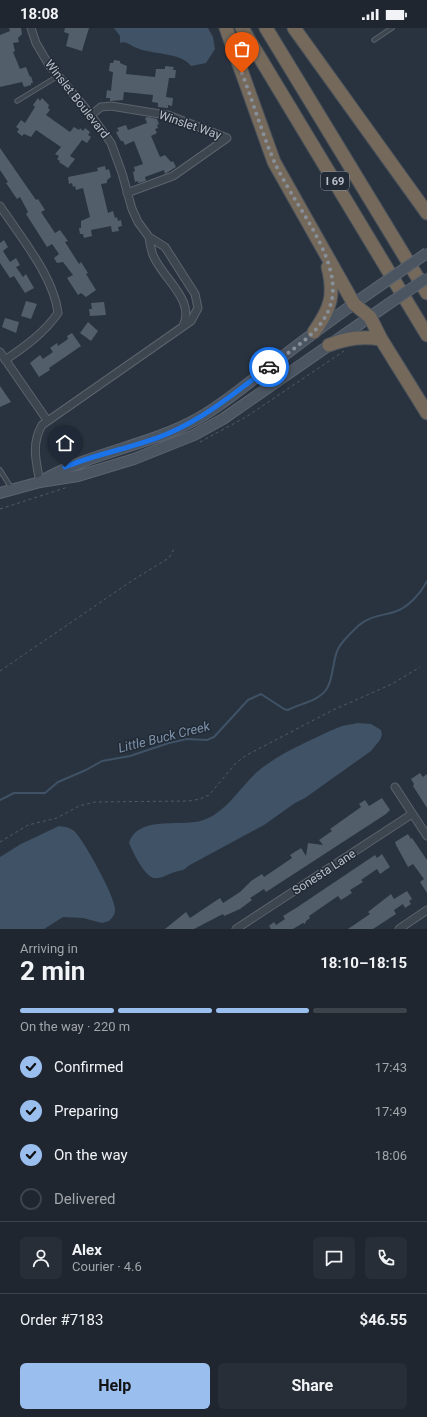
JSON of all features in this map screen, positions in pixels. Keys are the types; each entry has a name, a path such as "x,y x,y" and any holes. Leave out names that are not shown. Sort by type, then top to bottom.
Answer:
{"highway":[{"path":"226,28 274,162 354,304 370,317 381,339 427,413"},
{"name":"I 69","path":"242,28 427,335"},
{"name":"I 69","path":"266,28 427,293"},
{"path":"294,28 423,204 427,212"},
{"path":"314,332 326,314 332,300 331,277 323,248"},
{"path":"329,345 351,338 365,337 381,339"}],"main road":[{"path":"40,482 76,463 143,443 167,434 200,418 314,332 427,254"},
{"path":"0,493 40,482 78,476 134,459 194,435 223,419 427,278"}],"street":[{"name":"Winslet Boulevard","path":"31,28 36,43 58,76 91,115 111,143 132,209 149,237 153,256 185,305 186,316 182,327"},
{"name":"Winslet Way","path":"91,115 102,107 111,106 168,115 227,138 173,176 127,193"},
{"path":"0,206 48,279 57,302 58,312 45,330 34,340 5,360"},
{"name":"Winslet Boulevard","path":"40,482 34,448 38,431 47,420 191,321 197,313 197,298 165,247 149,237"},
{"path":"0,352 47,420"},
{"path":"396,788 427,836"},
{"name":"Sonesta Lane","path":"236,929 412,814"},
{"path":"399,929 427,910"}],"lane":[{"path":"374,40 392,28"},
{"path":"17,101 58,76"},
{"path":"0,470 13,490"}],"path":[{"path":"0,671 133,580 169,558 174,549"},
{"path":"0,842 28,825 57,818 79,806 95,802 188,801 205,797 216,789 236,762 245,756 333,710 392,684 420,667"}],"water":[{"path":"114,28 208,28 213,37 215,49 206,63 191,66 181,58 144,50 122,42 120,43 120,36"},
{"path":"358,723 371,724 381,730 382,735 380,740 371,751 264,825 188,866 184,870 162,877 154,878 150,876 139,863 129,843 134,834 142,828 152,825 197,822 206,819 214,815 228,804 257,772 274,760 332,730 342,726"},
{"path":"59,826 73,830 86,848 111,894 115,910 113,916 109,921 102,923 83,918 63,917 44,929 0,929 0,857 21,844"}],"building":[{"path":"9,28 21,28 22,34 18,38 19,42 13,43 15,51 13,52 20,69 26,67 30,77 31,76 33,83 31,83 31,85 24,87 22,82 0,87 0,35 10,31"},
{"path":"65,28 89,28 82,51 66,46 69,34 64,32"},
{"path":"114,60 120,61 120,63 127,66 126,74 155,77 156,69 165,69 165,66 174,67 173,70 176,70 175,78 169,78 166,97 173,98 172,106 168,105 168,108 158,107 158,103 152,102 153,95 124,92 123,100 110,101 110,98 106,98 107,90 111,91 113,72 109,71 110,63 113,63"},
{"path":"38,98 40,101 42,98 49,105 48,108 50,110 46,115 70,132 74,127 79,130 80,128 83,131 85,128 90,132 88,135 91,137 87,143 82,140 70,156 75,159 68,168 59,162 60,161 57,159 59,156 55,154 61,147 36,130 31,137 24,134 22,136 17,132 19,129 16,127 21,120 25,123 35,107 33,105"},
{"path":"148,117 157,119 159,124 157,125 158,128 155,129 157,133 151,136 160,157 165,155 171,162 173,161 176,167 165,174 164,170 145,177 146,181 138,183 138,181 135,182 133,172 135,171 134,167 143,164 134,141 125,145 116,132 119,131 117,128 126,125 128,130 147,123 145,118"},
{"path":"0,148 36,200 38,199 45,210 41,212 55,233 60,230 68,241 65,242 79,264 81,262 88,273 86,274 96,290 86,297 81,293 78,295 67,278 73,275 63,262 57,263 54,258 59,254 52,244 47,247 26,214 28,212 20,197 17,199 6,183 8,182 0,170"},
{"path":"105,166 106,170 109,169 111,177 107,180 107,183 101,184 108,213 113,211 115,218 117,217 118,221 121,220 122,226 118,227 119,231 112,232 111,226 91,230 92,236 84,238 83,234 80,234 79,228 81,228 81,221 90,217 83,188 76,190 72,183 69,184 68,177 98,171 97,168"},
{"path":"4,240 8,247 3,251 10,262 16,258 20,265 16,267 23,277 26,274 34,288 25,293 14,276 10,278 0,263 0,243"},
{"path":"26,301 37,304 31,319 21,316"},
{"path":"104,302 106,315 90,316 89,309 92,309 91,303"},
{"path":"5,318 19,322 16,333 2,327"},
{"path":"88,322 98,331 91,341 80,333"},
{"path":"72,333 81,346 49,368 50,370 39,377 30,363 40,355 43,359 53,352 50,348 57,343 58,346 68,339 67,336"},
{"path":"0,386 11,402 0,407"},
{"path":"420,773 423,777 427,774 427,808 413,786 414,784 411,779"},
{"path":"382,798 390,810 386,814 266,892 264,889 250,898 252,900 240,909 224,916 223,914 194,929 165,929 186,912 190,918 220,898 223,903 240,892 251,881 262,874 264,877 292,858 290,855 301,848 306,856 308,843 323,845 319,840 332,831 330,829 361,807 359,804 365,800 369,806"},
{"path":"408,834 427,860 427,893 420,882 424,879 413,864 408,867 395,842"},
{"path":"382,854 390,867 380,874 377,869 361,880 363,882 350,890 352,893 341,900 338,896 309,916 310,918 305,924 303,923 293,929 271,929 269,926 274,922 276,925 285,919 283,916 375,855 377,858"},
{"path":"407,891 412,899 409,901 411,904 405,908 403,904 394,910 396,914 373,929 348,929 370,914 368,912 391,894 394,899"}],"waterway":[{"name":"Little Buck Creek","path":"0,800 14,793 45,793 58,782 86,770 102,761 130,756 169,743 187,739 207,740 214,737 248,700 261,694 288,710 313,700 323,694 329,686 336,654 347,637 366,620 394,612 409,604 418,595 427,581"}],"way so far":[{"path":"242,73 274,162 323,248 332,286 332,300 329,308 314,332 269,367"}],"route":[{"path":"65,467 143,443 182,427 200,418 269,367"}]}
